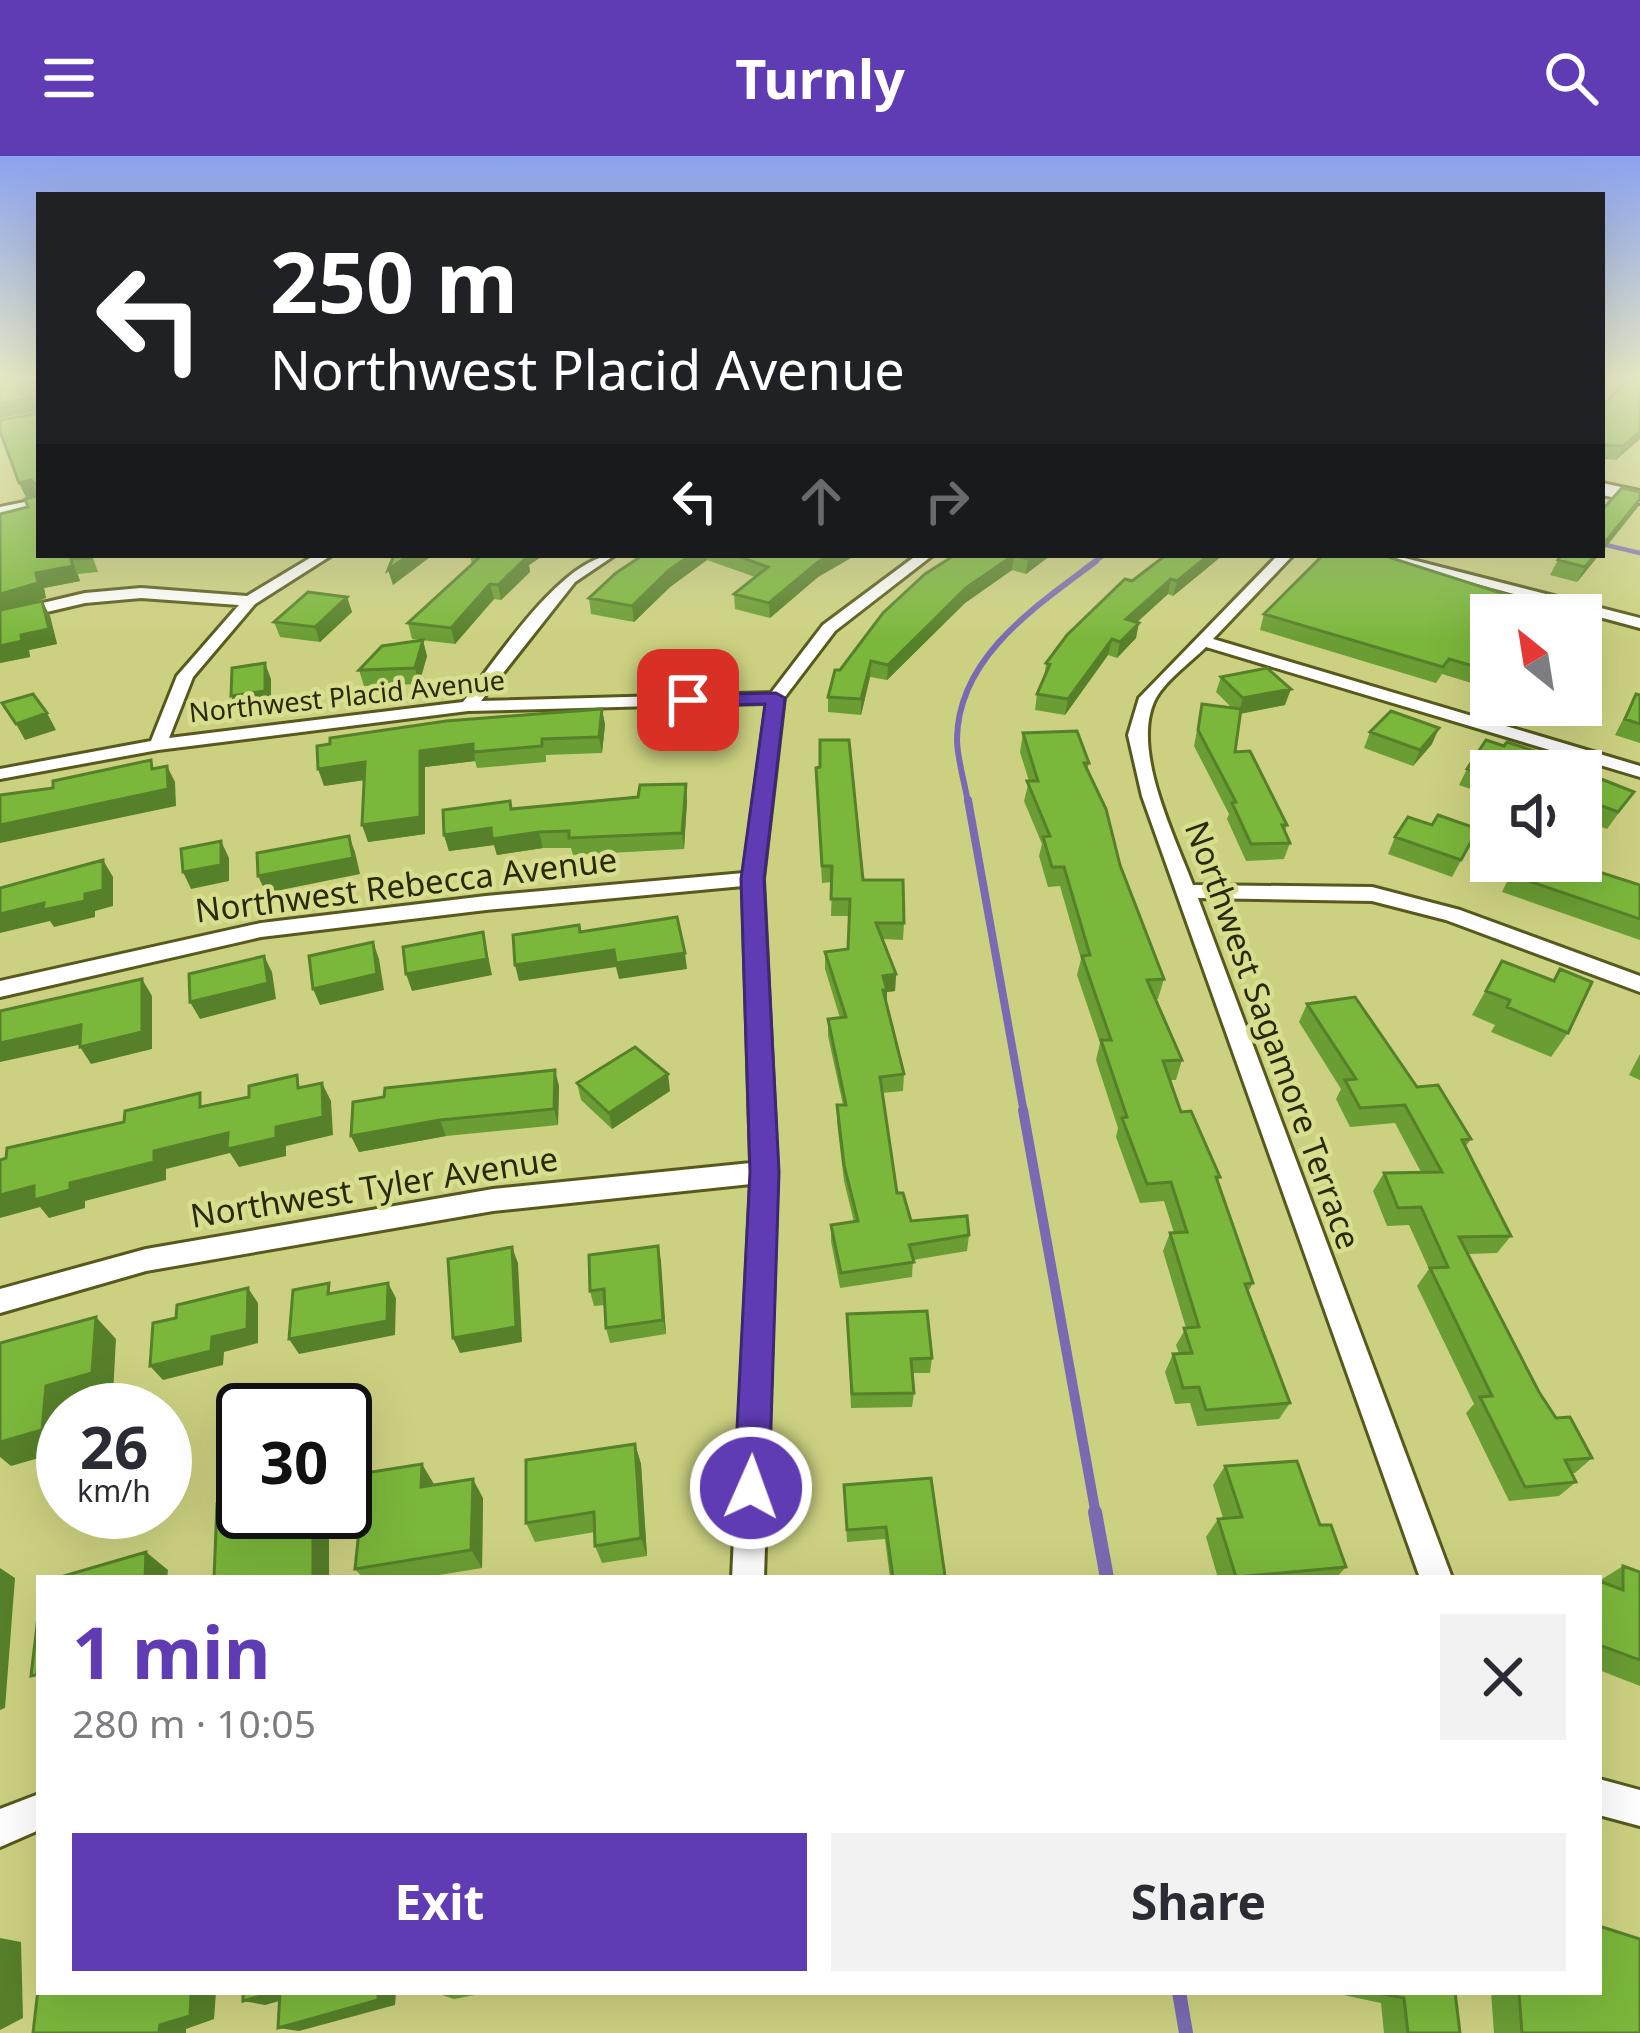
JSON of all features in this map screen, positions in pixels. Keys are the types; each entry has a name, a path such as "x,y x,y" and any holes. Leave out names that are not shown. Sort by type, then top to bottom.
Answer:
{"main road":[{"path":"1605,477 1640,484"},
{"path":"1605,490 1640,497"}],"street":[{"path":"0,511 36,504"},
{"path":"158,745 185,676 250,601 320,558"},
{"path":"468,706 570,579 603,558"},
{"path":"748,1575 764,1172 753,879 776,698 829,628 922,558"},
{"name":"Northwest Sagamore Terrace","path":"1283,558 1147,698 1137,735 1151,796 1435,1575"},
{"path":"1388,558 1640,623"},
{"path":"0,618 85,598 141,593 250,601"},
{"path":"1201,640 1640,772"},
{"name":"Northwest Placid Avenue","path":"0,774 158,745 468,706 776,698"},
{"name":"Northwest Rebecca Avenue","path":"0,989 261,930 486,903 753,879"},
{"path":"1186,891 1372,894 1453,915 1640,984"},
{"name":"Northwest Tyler Avenue","path":"0,1301 146,1260 493,1200 764,1172"},
{"path":"1602,1798 1640,1808"},
{"path":"0,1828 36,1813"}],"building":[{"path":"12,465 36,465 36,484 31,480 19,483"},
{"path":"1622,488 1640,492 1640,499 1605,542 1605,507"},
{"path":"36,496 36,558 91,558 71,559 73,566 36,573 38,583 0,594 0,514 28,507 25,499"},
{"path":"479,558 526,558 498,585 490,584 451,628 408,623"},
{"path":"638,558 687,558 632,606 589,598"},
{"path":"743,558 825,558 769,603 734,594 768,567"},
{"path":"950,558 1010,558 966,588 888,665 871,661 861,699 828,697 835,670 840,670 883,613 925,574"},
{"path":"1162,558 1205,558 1177,581 1171,579 1126,619 1139,623 1120,642 1112,639 1068,699 1037,694 1050,664 1046,663 1067,635 1125,579 1132,581"},
{"path":"1320,558 1391,558 1504,594 1470,594 1470,665 1449,659 1443,667 1264,614"},
{"path":"1560,558 1592,558 1585,567"},
{"path":"308,592 347,597 315,627 274,622"},
{"path":"42,601 49,629 0,646 0,610"},
{"path":"423,640 415,668 359,670 382,646"},
{"path":"265,663 265,691 231,696 232,668"},
{"path":"1267,668 1291,689 1243,698 1221,677"},
{"path":"33,694 47,713 16,724 2,703"},
{"path":"1636,694 1640,695 1640,724 1625,719"},
{"path":"1202,704 1241,709 1235,752 1250,751 1287,825 1282,825 1290,843 1251,844 1232,803 1236,802 1198,730"},
{"path":"602,709 599,737 542,739 542,746 473,752 473,744 420,751 420,817 362,825 365,762 318,769 317,746 330,744 330,738 446,721"},
{"path":"1391,711 1439,728 1420,750 1370,732"},
{"path":"1077,731 1089,763 1084,763 1106,809 1120,865 1164,979 1147,980 1182,1060 1163,1061 1181,1112 1191,1111 1220,1177 1216,1177 1253,1283 1245,1284 1290,1403 1206,1410 1199,1387 1183,1388 1173,1354 1192,1353 1184,1328 1199,1327 1170,1233 1187,1232 1171,1182 1147,1184 1122,1118 1127,1117 1101,1040 1111,1040 1082,956 1090,955 1064,867 1052,867 1043,837 1050,836 1027,781 1038,781 1023,733"},
{"path":"820,740 849,740 863,880 903,880 904,923 876,923 896,974 883,976 887,990 883,990 904,1074 880,1077 897,1193 903,1193 911,1221 967,1216 969,1235 909,1245 914,1262 841,1273 831,1225 858,1221 844,1165 837,1105 846,1105 828,1019 846,1017 825,952 848,949 850,899 831,899 832,866 822,866 816,768 820,767"},
{"path":"1486,740 1532,750 1479,750"},
{"path":"151,760 152,769 167,766 168,789 0,825 0,795 53,788 53,781"},
{"path":"1602,779 1634,792 1618,812 1602,806"},
{"path":"686,784 682,833 569,838 569,831 492,839 491,828 444,835 443,810 510,801 511,809 638,797 640,785"},
{"path":"1438,815 1470,826 1470,844 1461,860 1395,837 1408,817 1432,825"},
{"path":"349,836 353,858 258,876 257,853"},
{"path":"221,841 221,865 183,872 181,849"},
{"path":"103,860 103,890 85,894 85,901 43,910 44,903 0,914 0,888"},
{"path":"1602,873 1640,885 1640,919 1532,882 1602,882"},
{"path":"677,917 685,953 616,963 614,950 515,965 513,935 579,925 580,932"},
{"path":"483,932 487,959 406,974 403,947"},
{"path":"373,942 377,974 313,989 309,956"},
{"path":"264,956 268,983 190,1002 189,974"},
{"path":"1502,961 1554,981 1560,969 1592,982 1568,1033 1507,1007 1510,1000 1486,991"},
{"path":"142,979 142,1032 80,1047 81,1025 0,1043 0,1011"},
{"path":"1355,997 1417,1087 1438,1085 1471,1139 1462,1140 1511,1236 1459,1237 1539,1392 1556,1418 1570,1417 1592,1458 1565,1460 1576,1482 1525,1487 1480,1397 1492,1396 1430,1268 1448,1267 1421,1207 1398,1208 1384,1173 1442,1172 1405,1105 1360,1108 1345,1080 1356,1079 1307,1004"},
{"path":"635,1047 668,1074 609,1113 577,1083"},
{"path":"555,1070 554,1109 440,1120 351,1136 353,1102 384,1097 385,1088"},
{"path":"297,1075 298,1088 322,1083 323,1117 276,1127 276,1138 227,1149 228,1133 154,1151 154,1162 70,1183 70,1190 34,1200 34,1186 0,1195 0,1160 6,1158 7,1148 124,1122 125,1111 200,1093 200,1107 249,1097 249,1086"},
{"path":"658,1246 663,1320 606,1328 604,1289 590,1291 589,1255"},
{"path":"512,1247 516,1327 453,1338 448,1259"},
{"path":"329,1283 328,1294 388,1283 387,1321 289,1339 293,1290"},
{"path":"248,1288 247,1329 212,1337 211,1351 150,1366 153,1323 176,1318 177,1305"},
{"path":"927,1311 932,1358 911,1359 914,1393 852,1394 847,1314"},
{"path":"96,1317 92,1373 57,1383 36,1383 36,1432 0,1442 0,1343"},
{"path":"635,1444 641,1538 595,1546 594,1512 526,1523 526,1460"},
{"path":"1297,1461 1320,1525 1331,1525 1346,1567 1235,1575 1218,1519 1242,1517 1225,1466"},
{"path":"422,1464 421,1487 473,1479 471,1550 355,1569 358,1539 372,1539 372,1472"},
{"path":"931,1478 945,1575 893,1575 886,1527 847,1530 844,1485"},
{"path":"216,1529 216,1539 313,1539 313,1575 214,1575"},
{"path":"146,1552 145,1575 67,1575"},
{"path":"1623,1566 1640,1572 1640,1660 1602,1646 1602,1582 1623,1590"},
{"path":"36,1634 36,1675 31,1676"},
{"path":"1602,1927 1640,1939 1640,2033 1522,2033 1519,1995 1602,1995"},
{"path":"37,1995 191,1995 190,2016 160,2025 159,2033 33,2033"},
{"path":"280,1995 378,1995 378,2000 278,2028"},
{"path":"1388,1995 1455,1995 1460,2033 1408,2033 1404,1998"}],"waterway":[{"path":"1605,545 1640,553"},
{"path":"1096,561 1100,558"},
{"path":"968,803 957,739 971,682 1005,635 1096,561"},
{"path":"1092,564 1096,561"},
{"path":"968,800 1024,1113"},
{"path":"1023,1110 1096,1515"},
{"path":"1095,1512 1106,1575"},
{"path":"1180,1995 1186,2033"}],"route":[{"path":"688,700 776,698 753,879 764,1172 751,1488"}]}
